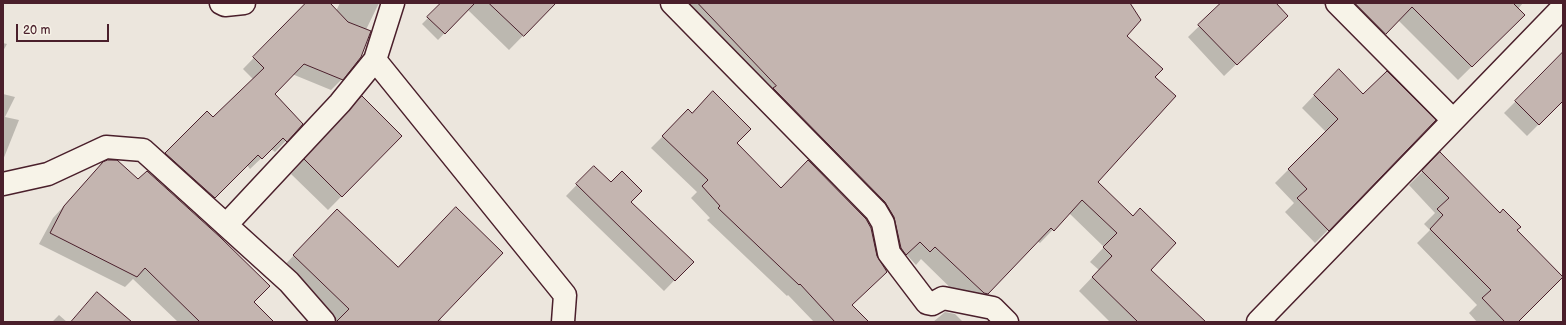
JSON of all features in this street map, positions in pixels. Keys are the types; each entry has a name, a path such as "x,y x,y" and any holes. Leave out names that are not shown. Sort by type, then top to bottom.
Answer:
{"street":[{"path":"221,3 225,5 244,3"},
{"path":"226,225 340,103 375,60 393,3"},
{"path":"672,3 876,211 884,223 889,252 927,303 932,304 943,298 993,308 1007,322"},
{"path":"1337,3 1453,120"},
{"path":"1258,322 1563,7"},
{"path":"375,60 565,295 563,322"},
{"path":"3,184 48,174 106,147 143,150 289,282 324,322"}],"building":[{"path":"306,3 330,3 348,22 371,31 361,57 343,80 304,64 275,94 303,124 287,142 283,138 262,159 258,155 215,198 165,153 207,111 213,117 264,68 253,57"},
{"path":"441,3 475,3 445,34 427,17"},
{"path":"489,3 556,3 524,36"},
{"path":"698,3 1130,3 1141,20 1127,36 1163,69 1155,77 1176,96 1098,182 1133,216 1140,208 1176,243 1151,270 1206,322 1138,322 1092,277 1112,256 1103,247 1117,233 1082,200 1054,231 1051,228 988,294 984,293 935,247 930,252 920,242 906,255 901,248 894,217 885,202 773,88 776,86"},
{"path":"1221,3 1276,3 1288,16 1237,65 1198,25"},
{"path":"1355,3 1513,3 1525,15 1472,67 1412,7 1386,34"},
{"path":"1563,52 1563,101 1539,125 1515,101"},
{"path":"1339,69 1363,94 1387,71 1436,120 1329,231 1297,198 1307,189 1288,169 1338,119 1314,95"},
{"path":"713,91 751,129 737,143 781,188 808,160 866,219 871,228 877,256 887,272 852,305 869,322 835,322 800,284 799,285 718,208 720,206 702,186 708,180 662,136 688,109 692,113"},
{"path":"362,96 402,136 342,197 304,159"},
{"path":"1440,152 1500,213 1503,209 1521,227 1517,230 1563,277 1518,322 1505,322 1482,298 1491,290 1430,229 1443,215 1437,209 1449,198 1422,171"},
{"path":"108,160 117,160 138,179 147,171 220,237 270,286 254,302 274,322 200,322 145,268 137,277 50,233 64,206 103,162"},
{"path":"594,166 611,182 622,171 642,191 631,202 694,262 675,281 576,184"},
{"path":"456,207 503,253 437,322 336,322 349,309 293,255 337,209 398,267"},
{"path":"97,292 132,322 71,322"}]}
